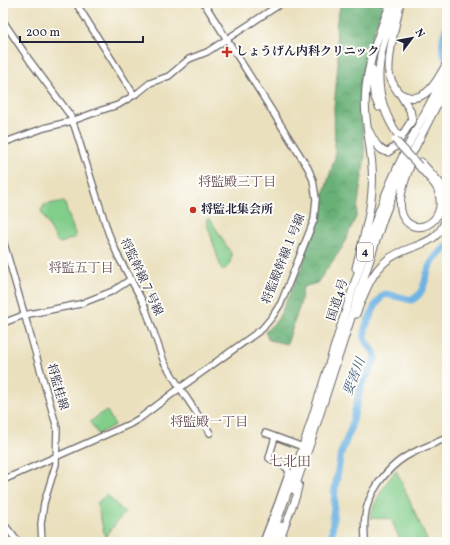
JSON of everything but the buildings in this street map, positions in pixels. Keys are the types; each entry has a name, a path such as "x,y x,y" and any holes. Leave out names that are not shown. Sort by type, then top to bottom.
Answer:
{"highway":[{"path":"341,326 362,244 372,190 372,167 367,128 366,88 369,67 377,39 391,3"},
{"path":"397,3 384,41 378,83 379,94 385,112 397,137"},
{"path":"367,128 375,143 381,150 388,152 392,150 412,120 410,110 394,87 389,74 392,44 400,3"},
{"path":"377,39 372,70 374,95 381,114 397,137 420,164 438,188 442,201 442,207 436,221 420,227 411,224 404,218 402,214 402,197 407,174 431,114"},
{"path":"400,94 412,98 425,94 446,67"},
{"name":"国道4号","path":"275,542 304,464 306,447 341,326 379,213 392,179 446,67"},
{"name":"国道4号","path":"269,542 306,447 341,349 383,219 398,181 447,85"},
{"path":"420,164 440,183 447,198"},
{"path":"341,349 372,278 379,267 392,256 430,241 442,228 447,215"}],"main road":[{"path":"279,542 296,497 304,464"}],"street":[{"path":"76,3 134,95"},
{"name":"将監殿幹線１号線","path":"180,388 262,329 272,317 281,303 314,220 316,199 313,180 308,168 204,3"},
{"path":"3,143 44,128 72,121 118,105 150,83 169,76 189,59 207,52 282,3"},
{"name":"将監幹線７号線","path":"3,21 30,61 70,115 108,232 118,256 147,312 164,362 210,433"},
{"name":"将監桂線","path":"3,240 57,428 56,464 44,503 41,524 42,542"},
{"path":"3,323 24,315 80,304 113,291 131,279"},
{"path":"3,480 130,424 180,388"},
{"path":"265,433 306,447"},
{"path":"263,542 289,472 287,468 269,458 275,437"},
{"path":"365,542 365,517 367,507 372,494 382,479 405,457 447,438"},
{"path":"3,523 18,542"}],"green space":[{"path":"341,3 384,3 370,42 359,87 365,156 356,217 342,248 317,283 303,287 300,305 287,344 269,340 265,332 278,319 301,269 335,157 334,107 338,63 336,25"},
{"path":"64,201 76,237 61,243 57,241 41,211 44,205"},
{"path":"210,219 232,255 229,265 223,271 206,220"},
{"path":"107,411 115,425 98,434 90,422 100,414"},
{"path":"396,470 428,542 401,542 391,519 370,518 380,493"},
{"path":"106,495 125,512 105,537 97,503"}],"waterway":[{"name":"要害川","path":"447,26 442,44 443,52 447,61"},
{"name":"要害川","path":"328,542 332,536 335,488 341,453 350,431 361,386 375,360 375,354 365,339 365,328 375,306 382,296 386,294 412,300 416,297 424,286 432,262 447,246"}],"place":[{"name":"しょうげん内科クリニック","path":"227,52"},
{"name":"将監北集会所","path":"193,210"}],"district":[{"name":"将監殿三丁目","path":"237,183"},
{"name":"将監五丁目","path":"81,269"},
{"name":"将監殿一丁目","path":"209,423"},
{"name":"七北田","path":"290,462"}]}
